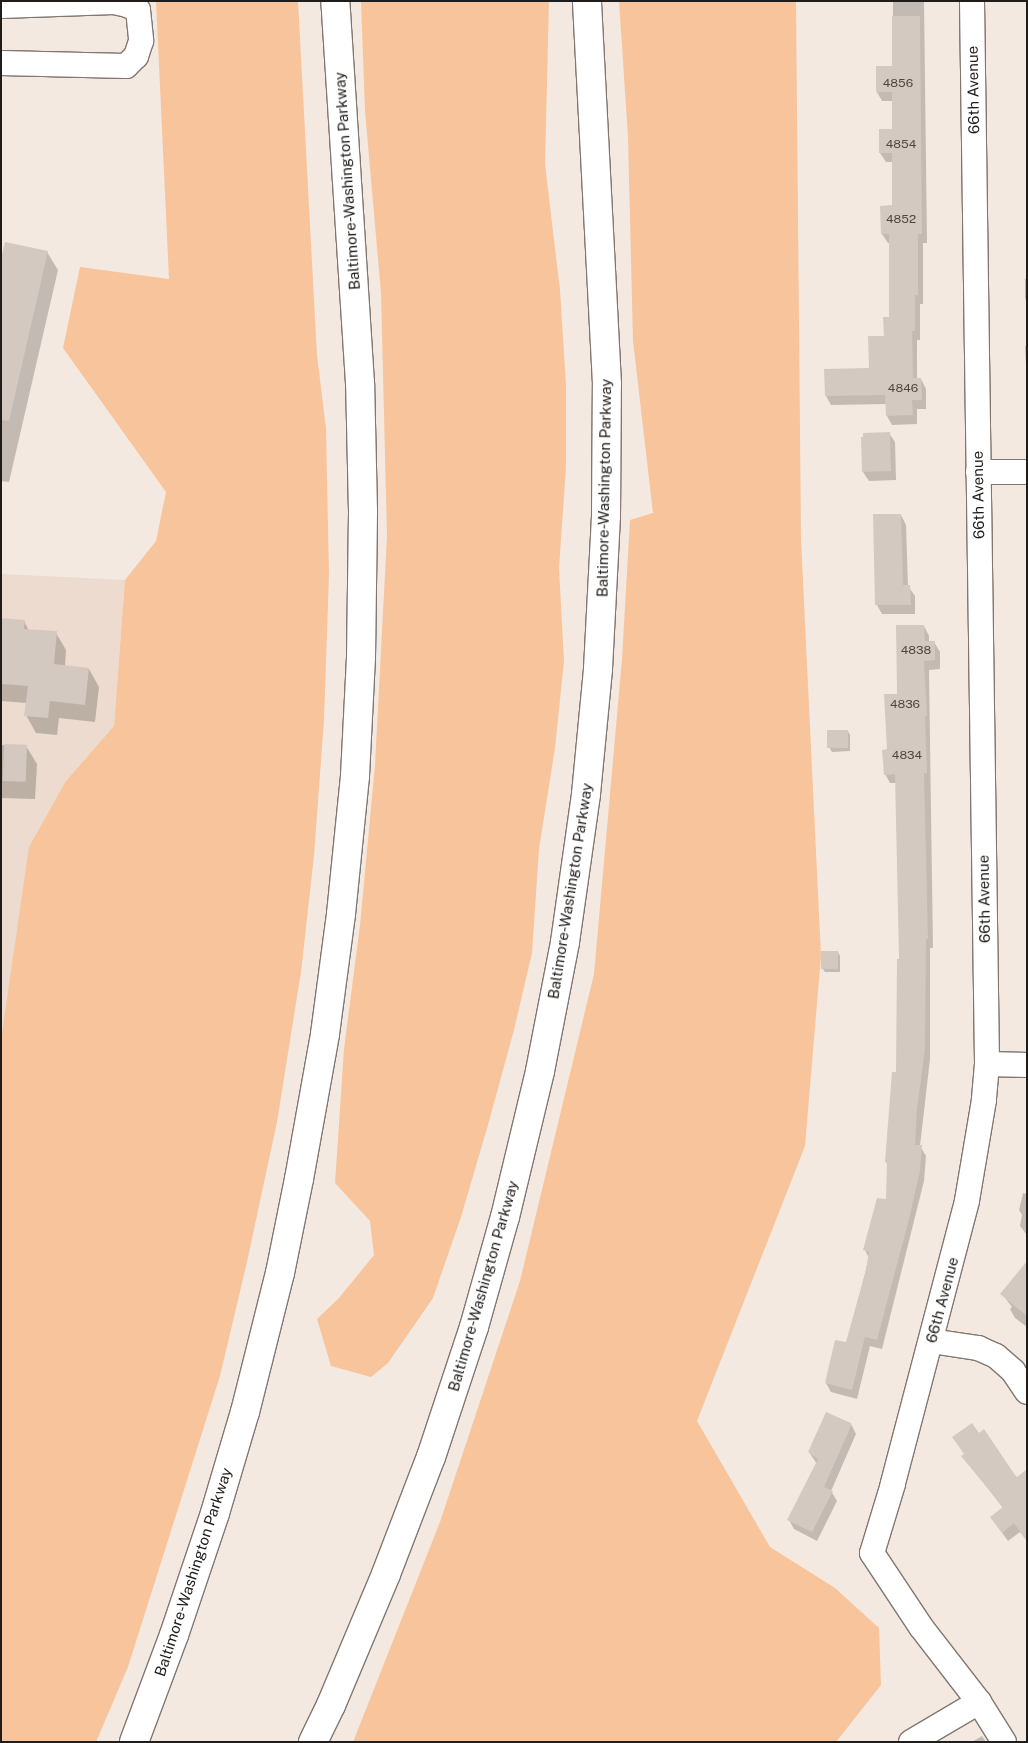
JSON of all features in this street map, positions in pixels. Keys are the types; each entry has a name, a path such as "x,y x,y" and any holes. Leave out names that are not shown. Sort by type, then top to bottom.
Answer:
{"highway":[{"name":"Baltimore-Washington Parkway","path":"134,1742 174,1635 245,1412 275,1291 299,1179 322,1053 341,914 355,776 363,512 359,373 335,1"},
{"name":"Baltimore-Washington Parkway","path":"313,1742 331,1705 386,1574 432,1457 474,1327 505,1217 537,1081 565,942 586,794 598,669 606,516 606,365 587,1"}],"street":[{"name":"66th Avenue","path":"972,1 987,1064 984,1100 967,1201 893,1484 872,1553 921,1627 979,1702 1004,1742"},
{"path":"1,6 114,2 127,5 138,10 141,41 136,56 126,66 1,63"},
{"path":"978,472 1027,472"},
{"path":"987,1064 1027,1066"},
{"path":"931,1341 978,1348 996,1356 1013,1371 1027,1392"},
{"path":"911,1742 979,1702"}],"shaded area":[{"path":"156,1 298,1 317,355 326,429 329,575 324,720 314,856 301,972 277,1122 247,1262 220,1376 128,1667 96,1742 1,1742 1,1040 29,847 66,781 114,726 125,580 156,541 166,492 63,348 80,267 169,279"},
{"path":"361,1 549,1 545,164 560,290 566,385 566,468 559,568 564,661 555,748 539,849 532,953 514,1030 488,1125 461,1217 433,1298 388,1363 371,1377 331,1366 317,1319 339,1298 374,1255 370,1221 335,1183 344,1049 360,925 375,765 387,536 381,293 365,111"},
{"path":"619,1 796,1 801,539 821,956 805,1146 697,1421 770,1547 835,1588 879,1628 881,1685 836,1742 353,1742 440,1522 520,1281 594,974 622,659 630,520 653,513 633,341 628,137"},
{"path":"1,574 125,580 114,726 66,781 8,1002 1,1040"}],"building":[{"path":"892,16 920,16 922,234 918,234 918,295 915,295 915,331 912,331 913,378 921,378 922,400 912,400 913,415 886,416 885,395 825,396 824,369 869,368 868,336 884,336 883,317 889,317 889,234 881,234 880,206 892,205 892,153 879,153 879,129 892,129 892,92 876,92 876,66 892,66"},
{"path":"5,242 48,251 9,421 1,420 1,258"},
{"path":"890,432 891,471 862,472 861,437 863,437 863,433"},
{"path":"873,514 901,514 903,585 910,585 911,605 875,605"},
{"path":"1,618 25,620 24,629 57,631 54,664 89,668 85,705 50,701 48,718 24,716 28,686 1,684"},
{"path":"896,625 924,625 925,641 935,641 935,660 924,661 927,716 925,716 927,773 924,773 928,939 926,939 925,1049 917,1109 915,1145 922,1145 920,1171 908,1223 877,1340 865,1337 852,1390 825,1383 835,1340 846,1342 866,1270 869,1252 863,1250 877,1198 886,1199 887,1162 885,1162 892,1072 896,1072 897,959 899,959 895,774 884,775 882,750 887,749 884,694 897,694"},
{"path":"827,730 848,730 848,748 827,748"},
{"path":"4,744 27,745 26,782 3,781"},
{"path":"821,951 838,951 838,969 821,969"},
{"path":"1027,1261 1027,1316 1000,1294"},
{"path":"826,1412 851,1423 851,1426 824,1487 833,1491 812,1532 787,1520 818,1459 808,1452"},
{"path":"972,1423 979,1433 984,1429 1017,1477 1027,1469 1027,1541 1014,1523 1002,1533 990,1517 1003,1507 961,1456 964,1454 952,1437"}]}
